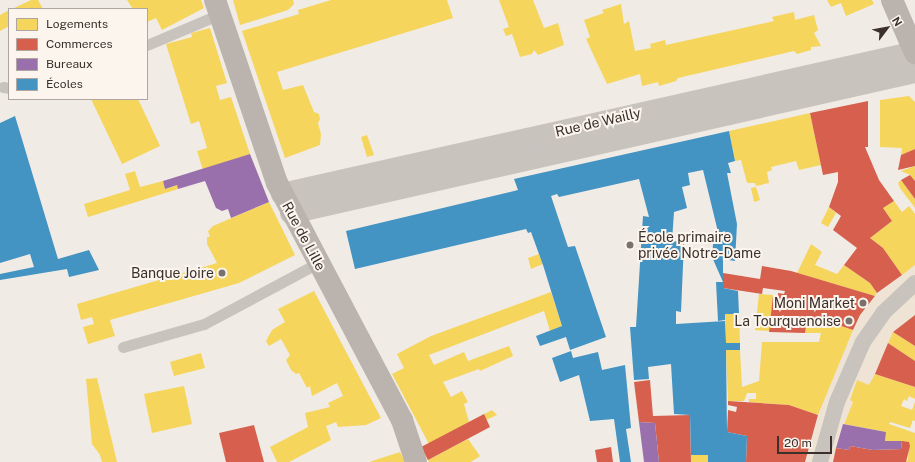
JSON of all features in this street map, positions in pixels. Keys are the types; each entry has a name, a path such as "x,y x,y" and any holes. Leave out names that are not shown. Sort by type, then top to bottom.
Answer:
{"main road":[{"path":"892,0 915,53"},
{"name":"Rue de Lille","path":"218,7 265,152 282,194 402,420 416,462"}],"street":[{"name":"Rue de Wailly","path":"282,194 915,53"},
{"name":"Rue de Wailly","path":"291,213 915,72"},
{"path":"820,462 837,402 863,342 883,313 915,283"}],"lane":[{"path":"148,44 218,7"},
{"path":"123,347 204,324 318,263"}],"shaded area":[{"path":"915,265 915,315 893,332 872,382 869,385 857,380 850,400 853,402 843,424 833,462 805,462 826,391 860,315 875,296"}],"building: Logements":[{"path":"31,0 38,0 42,8 14,8"},
{"path":"127,0 201,0 204,8 162,30 156,18 148,22 148,8 132,8"},
{"path":"233,0 293,0 294,4 288,10 240,25"},
{"path":"331,0 447,0 453,18 277,72 283,90 303,85 314,112 319,114 320,119 318,123 321,134 320,145 285,158 242,31 299,14 298,10"},
{"path":"499,0 533,0 544,28 558,23 564,45 538,55 534,50 532,54 520,57 512,34 506,36 503,29 509,27"},
{"path":"827,0 872,0 874,4 846,16 841,3 831,7"},
{"path":"621,4 624,24 629,21 635,51 651,48 650,44 665,40 666,45 774,21 772,17 794,12 795,20 814,15 818,30 814,33 821,46 811,47 811,50 797,54 794,51 678,78 676,81 659,86 658,82 642,86 640,74 607,84 586,39 590,37 584,20 604,13 602,10"},
{"path":"8,11 8,27 0,31 0,15"},
{"path":"210,28 227,83 216,86 220,100 231,97 250,154 203,170 197,151 207,148 199,121 191,124 166,44 192,37 191,33"},
{"path":"909,96 915,102 915,149 901,155 902,148 880,147 880,100"},
{"path":"91,100 138,100 160,146 122,164"},
{"path":"810,113 821,165 799,170 796,161 771,167 772,170 767,172 769,183 756,186 755,183 747,183 741,160 735,161 729,131"},
{"path":"367,135 374,155 367,157 361,137"},
{"path":"915,166 915,181 910,175 901,171"},
{"path":"135,171 140,187 163,181 165,189 177,185 178,189 88,217 84,204 130,190 125,174"},
{"path":"901,180 915,199 915,208 900,188 898,183"},
{"path":"756,187 760,200 754,202 751,188"},
{"path":"894,201 902,212 909,206 915,214 915,265 902,275 883,248 870,238 892,221 883,208"},
{"name":"Banque Joire","path":"269,202 295,255 239,283 110,320 115,336 88,344 83,327 94,324 92,317 81,320 77,304 217,263 207,244 207,237 210,237 208,231 213,226"},
{"path":"829,207 836,213 828,227 821,223"},
{"path":"811,244 822,252 815,265 837,274 844,265 870,283 877,293 875,296 797,273"},
{"path":"539,254 543,264 531,269 528,258"},
{"path":"314,291 381,418 366,425 338,427 336,422 326,426 331,440 289,462 277,462 270,447 308,427 305,413 330,407 328,403 343,396 337,383 312,396 310,386 307,388 299,373 296,374 291,370 286,360 290,355 281,339 269,346 266,341 272,330 285,322 278,309"},
{"path":"551,292 562,326 550,331 544,311 429,355 434,365 464,352 468,361 509,346 513,356 480,371 479,369 443,382 451,397 462,391 468,402 464,404 469,422 429,444 392,374 404,368 397,354 431,336"},
{"path":"759,294 773,295 769,331 755,330"},
{"path":"725,314 739,314 740,343 726,343"},
{"path":"807,320 824,320 853,330 818,415 789,405 749,402 749,399 756,399 756,393 747,393 744,401 728,401 726,350 740,350 742,387 759,381 762,342 819,342 821,333 805,333"},
{"path":"893,332 915,346 915,361 888,343"},
{"path":"201,353 205,368 174,376 170,362"},
{"path":"875,374 915,387 915,399 909,396 907,401 904,399 901,406 912,410 915,402 915,421 913,420 910,428 890,422 889,424 915,433 915,462 905,462 908,460 909,442 885,441 886,432 844,424 853,402 850,400 857,380 869,385"},
{"path":"97,378 117,462 102,462 100,455 92,444 86,379"},
{"path":"184,386 192,424 152,433 144,394"},
{"path":"492,410 497,415 486,420 484,414"},
{"path":"468,439 480,456 471,462 429,462 428,460"},
{"path":"400,452 405,462 369,462"},
{"path":"691,455 708,455 708,462 691,462"}],"building: Commerces":[{"path":"868,101 868,147 865,147 879,180 894,201 883,208 892,221 870,238 883,248 902,275 877,293 870,283 844,265 857,248 833,230 841,216 829,207 838,182 838,172 823,175 810,113"},
{"path":"915,149 915,166 898,170 901,155"},
{"path":"910,175 915,181 915,199 901,180"},
{"path":"762,266 791,271 875,296 860,315 853,330 824,320 807,320 805,333 769,332 773,295 778,296 778,293 784,294 785,291 763,288 762,294 723,288 723,273 760,279"},
{"path":"915,315 915,346 893,332"},
{"path":"888,343 915,361 915,387 875,374"},
{"path":"650,380 653,416 690,415 691,462 659,462 655,423 639,422 634,382"},
{"path":"728,401 789,405 818,415 805,462 746,462 747,436 727,432 728,410 736,412 737,407 728,405"},
{"path":"484,414 490,427 428,460 421,447"},
{"path":"254,425 264,462 226,462 219,433"},
{"path":"902,441 909,442 910,446 906,462 833,462 836,448 849,450 850,446 873,450 901,449"},
{"path":"611,447 613,462 597,462 595,450"}],"building: Bureaux":[{"path":"250,154 269,202 231,218 228,209 222,211 216,208 205,181 178,189 177,185 165,189 163,181"},
{"path":"639,422 655,423 659,462 644,462"},
{"path":"843,424 886,432 885,441 902,441 901,449 873,450 850,446 849,450 836,448"}],"building: Écoles":[{"path":"15,116 58,259 89,250 99,270 69,277 67,269 0,280 0,274 34,267 30,254 0,263 0,123"},
{"path":"729,131 735,161 728,163 731,173 727,173 737,224 735,261 723,259 723,282 712,257 714,233 718,232 703,170 688,173 690,185 682,187 687,208 674,212 672,241 684,242 681,312 676,311 676,324 725,321 726,343 740,343 740,350 726,350 727,432 747,436 746,462 708,462 708,455 691,455 690,415 674,414 671,364 648,367 649,379 634,380 630,327 636,327 643,216 649,217 639,179 559,197 557,194 551,196 568,247 575,246 606,337 570,350 566,337 540,346 536,336 562,326 531,232 528,233 526,229 355,269 346,231 518,190 514,179"},
{"path":"716,282 723,282 723,288 738,291 739,314 725,314 725,320 718,321"},
{"path":"571,351 573,358 598,352 602,370 625,365 631,428 626,429 631,462 620,462 614,419 590,421 579,375 560,382 552,358"}],"place":[{"name":"École primaire privée Notre-Dame","path":"630,245"},
{"name":"Banque Joire","path":"222,273"},
{"name":"Moni Market","path":"863,303"},
{"name":"La Tourquenoise","path":"849,321"}]}
